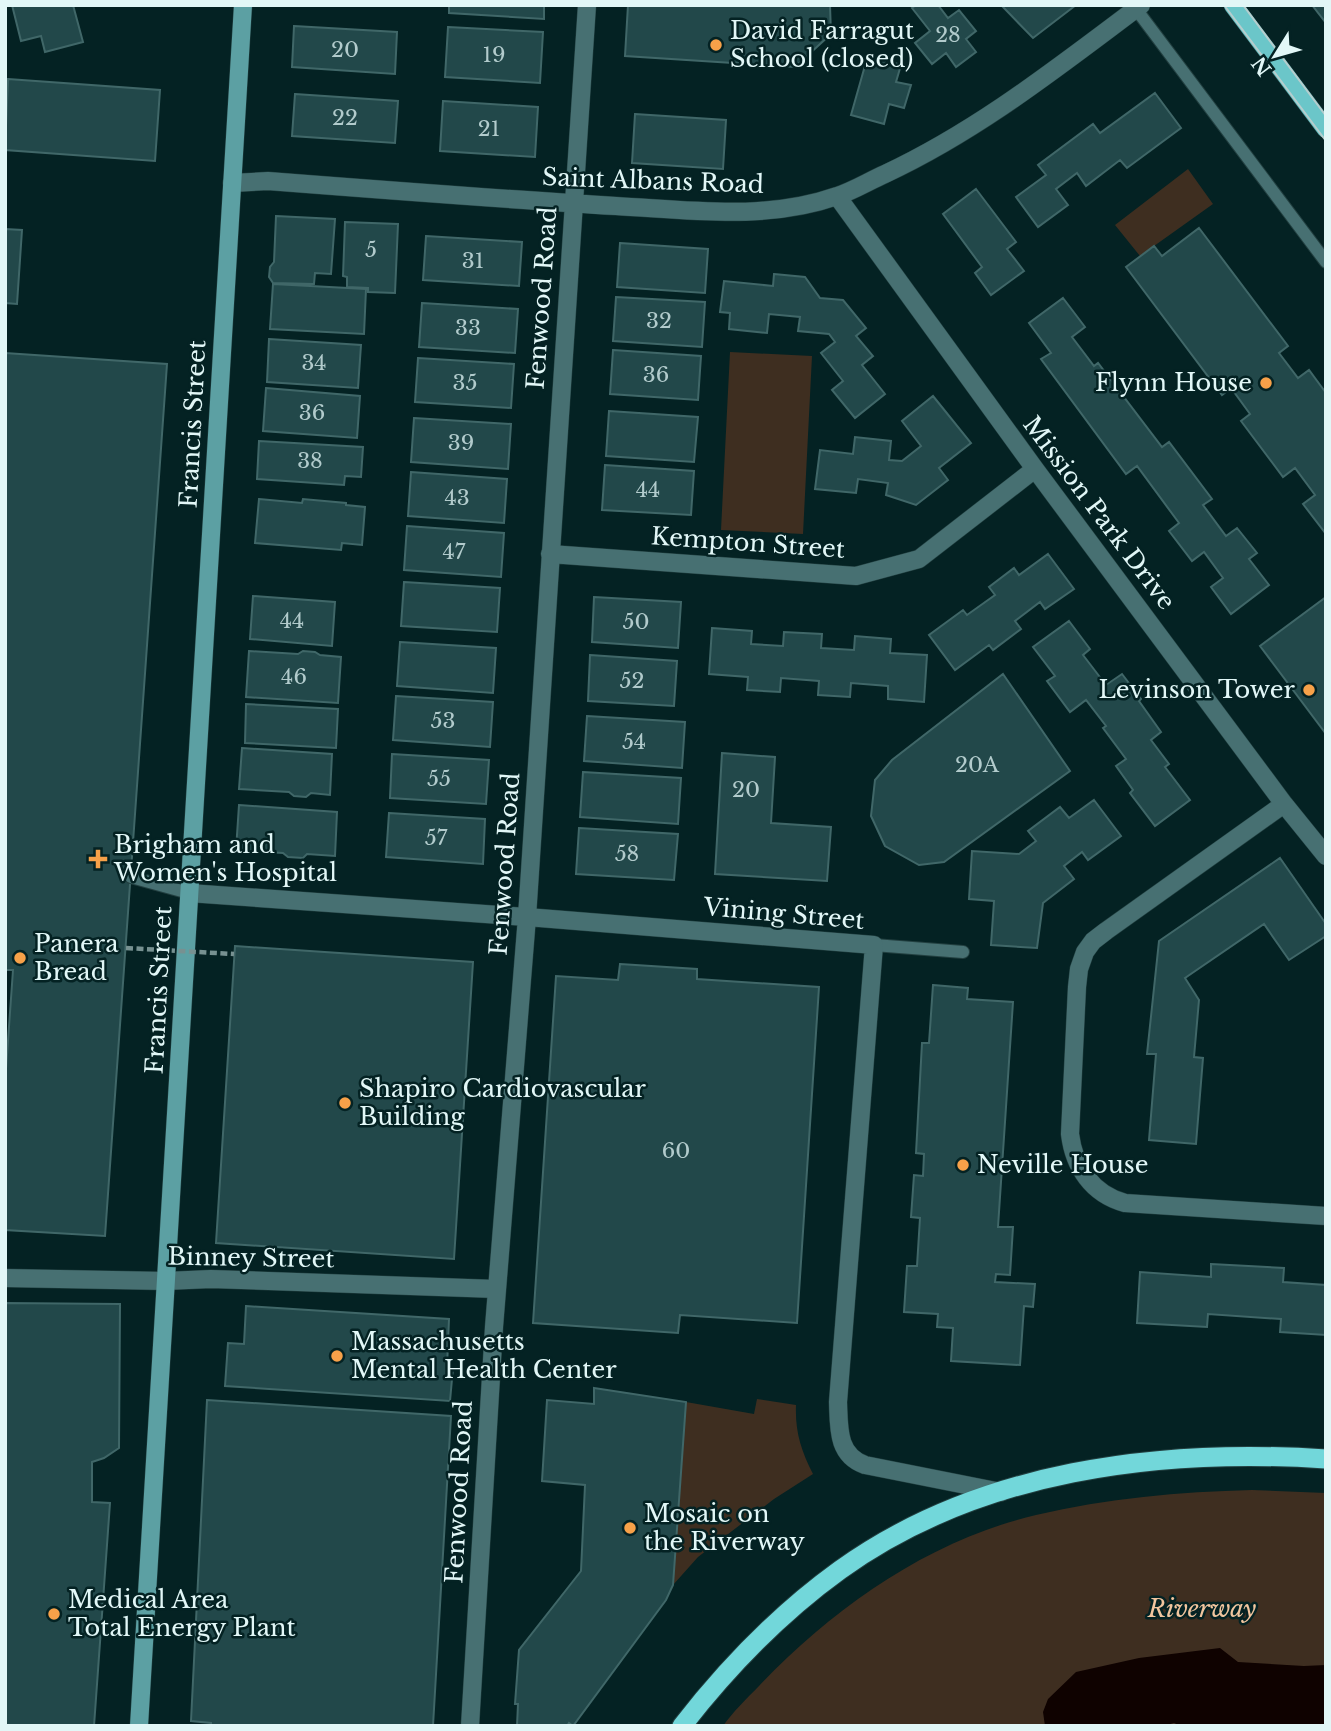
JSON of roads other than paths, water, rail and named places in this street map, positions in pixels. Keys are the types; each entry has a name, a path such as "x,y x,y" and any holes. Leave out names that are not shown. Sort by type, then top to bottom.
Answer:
{"highway":[{"path":"682,1726 740,1656 776,1621 840,1570 879,1545 923,1522 1001,1492 1087,1470 1165,1460 1241,1456 1326,1459"}],"main road":[{"name":"Francis Street","path":"139,1726 243,5"},
{"path":"1233,5 1326,129"}],"street":[{"name":"Fenwood Road","path":"470,1726 496,1289 527,917 587,5"},
{"name":"Saint Albans Road","path":"232,183 268,181 573,204 746,213 787,209 837,196 927,154 1043,80 1138,7"},
{"name":"Mission Park Drive","path":"837,196 1035,469 1284,804 1326,856"},
{"name":"Kempton Street","path":"550,554 856,576 919,559 1035,469"},
{"path":"1284,804 1106,931 1093,941 1085,952 1077,986 1070,1134 1072,1148 1084,1173 1100,1192 1110,1199 1125,1203 1326,1216"},
{"name":"Vining Street","path":"189,893 527,917 874,946 838,1402 841,1440 848,1455 859,1463 1001,1492"},
{"name":"Binney Street","path":"5,1278 166,1281 211,1279 496,1289"}],"lane":[{"path":"1138,7 1326,262"},
{"path":"131,877 144,878 189,893"},
{"path":"874,946 963,952"}],"tram line":[{"path":"1224,5 1326,141"},
{"path":"1243,5 1326,116"}],"place":[{"name":"David Farragut School (closed)","path":"716,45"},
{"name":"Flynn House","path":"1266,383"},
{"name":"Levinson Tower","path":"1309,690"},
{"name":"Brigham and Women's Hospital","path":"98,859"},
{"name":"Panera Bread","path":"20,958"},
{"name":"Shapiro Cardiovascular Building","path":"345,1103"},
{"name":"Neville House","path":"963,1165"},
{"name":"Massachusetts Mental Health Center","path":"337,1356"},
{"name":"Mosaic on the Riverway","path":"630,1528"},
{"name":"Medical Area Total Energy Plant","path":"54,1614"}],"park label":[{"name":"Riverway","path":"1202,1609"}]}
